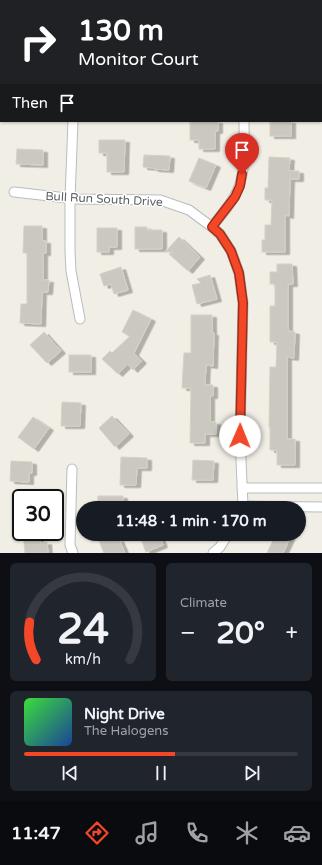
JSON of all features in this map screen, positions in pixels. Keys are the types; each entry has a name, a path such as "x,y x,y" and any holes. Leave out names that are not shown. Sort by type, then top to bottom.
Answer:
{"street":[{"path":"73,122 70,198 71,271 80,319"},
{"path":"212,227 235,197 240,186 242,174 244,122"},
{"name":"Bull Run South Drive","path":"14,192 70,198 160,200 189,210 220,234 231,251 239,273 242,296 243,311 240,436 243,501"},
{"path":"72,469 70,545 73,553"},
{"path":"242,488 322,488"},
{"path":"306,507 322,507"},
{"path":"213,553 220,547 224,541"}],"building":[{"path":"190,122 218,122 218,131 215,131 215,149 199,149 199,140 190,140"},
{"path":"270,122 291,122 291,136 270,136"},
{"path":"99,140 125,140 124,172 107,172 107,153 99,153"},
{"path":"17,149 43,150 43,165 16,164"},
{"path":"144,155 170,156 169,170 143,167"},
{"path":"269,157 290,158 289,171 299,171 299,179 290,179 289,216 285,215 285,252 262,252 262,240 265,240 265,225 271,225 272,200 265,200 265,188 268,188"},
{"path":"199,158 216,165 206,188 189,181"},
{"path":"24,226 42,226 42,241 46,241 46,253 43,253 43,280 49,280 48,292 42,292 41,324 20,323 21,304 27,304 27,253 23,253"},
{"path":"135,227 147,227 147,230 162,230 162,249 135,249"},
{"path":"97,228 117,228 117,247 109,247 109,252 97,252"},
{"path":"179,237 200,257 188,271 169,254 173,252 165,252"},
{"path":"277,264 292,264 293,284 288,284 288,331 295,332 294,358 287,357 287,439 295,439 295,465 277,465 277,450 270,450 270,367 276,367 277,342 270,342 270,306 275,306 275,284 270,284 270,272 277,272"},
{"path":"121,267 128,290 114,294 111,284 104,286 100,274"},
{"path":"210,275 217,299 197,304 192,285 201,283 197,279"},
{"path":"133,310 151,319 134,353 142,361 133,370 128,364 118,374 102,359 110,351 112,353 130,336 122,332"},
{"path":"191,315 212,315 212,333 214,333 213,366 206,365 205,385 213,385 213,396 210,396 210,422 216,422 216,434 205,434 205,443 190,443 191,388 182,388 184,353 191,353"},
{"path":"44,332 61,351 47,363 30,345"},
{"path":"69,355 91,355 91,372 69,372"},
{"path":"62,402 81,403 80,426 61,426"},
{"path":"112,416 129,434 115,447 99,428"},
{"path":"33,417 49,428 34,449 18,437"},
{"path":"121,457 147,458 147,468 137,468 136,485 120,485"},
{"path":"193,460 214,461 213,480 192,480"},
{"path":"11,461 32,462 32,473 29,473 29,482 10,481"},
{"path":"98,496 123,496 123,501 98,501"},
{"path":"24,541 40,541 40,543 47,542 48,553 25,553"},
{"path":"99,541 120,541 125,553 104,553"},
{"path":"142,541 162,541 163,545 146,552"},
{"path":"273,541 289,541 283,553 267,553"}],"route":[{"path":"240,436 243,303 239,273 231,251 220,234 212,227 235,197 240,186 242,174"}]}
